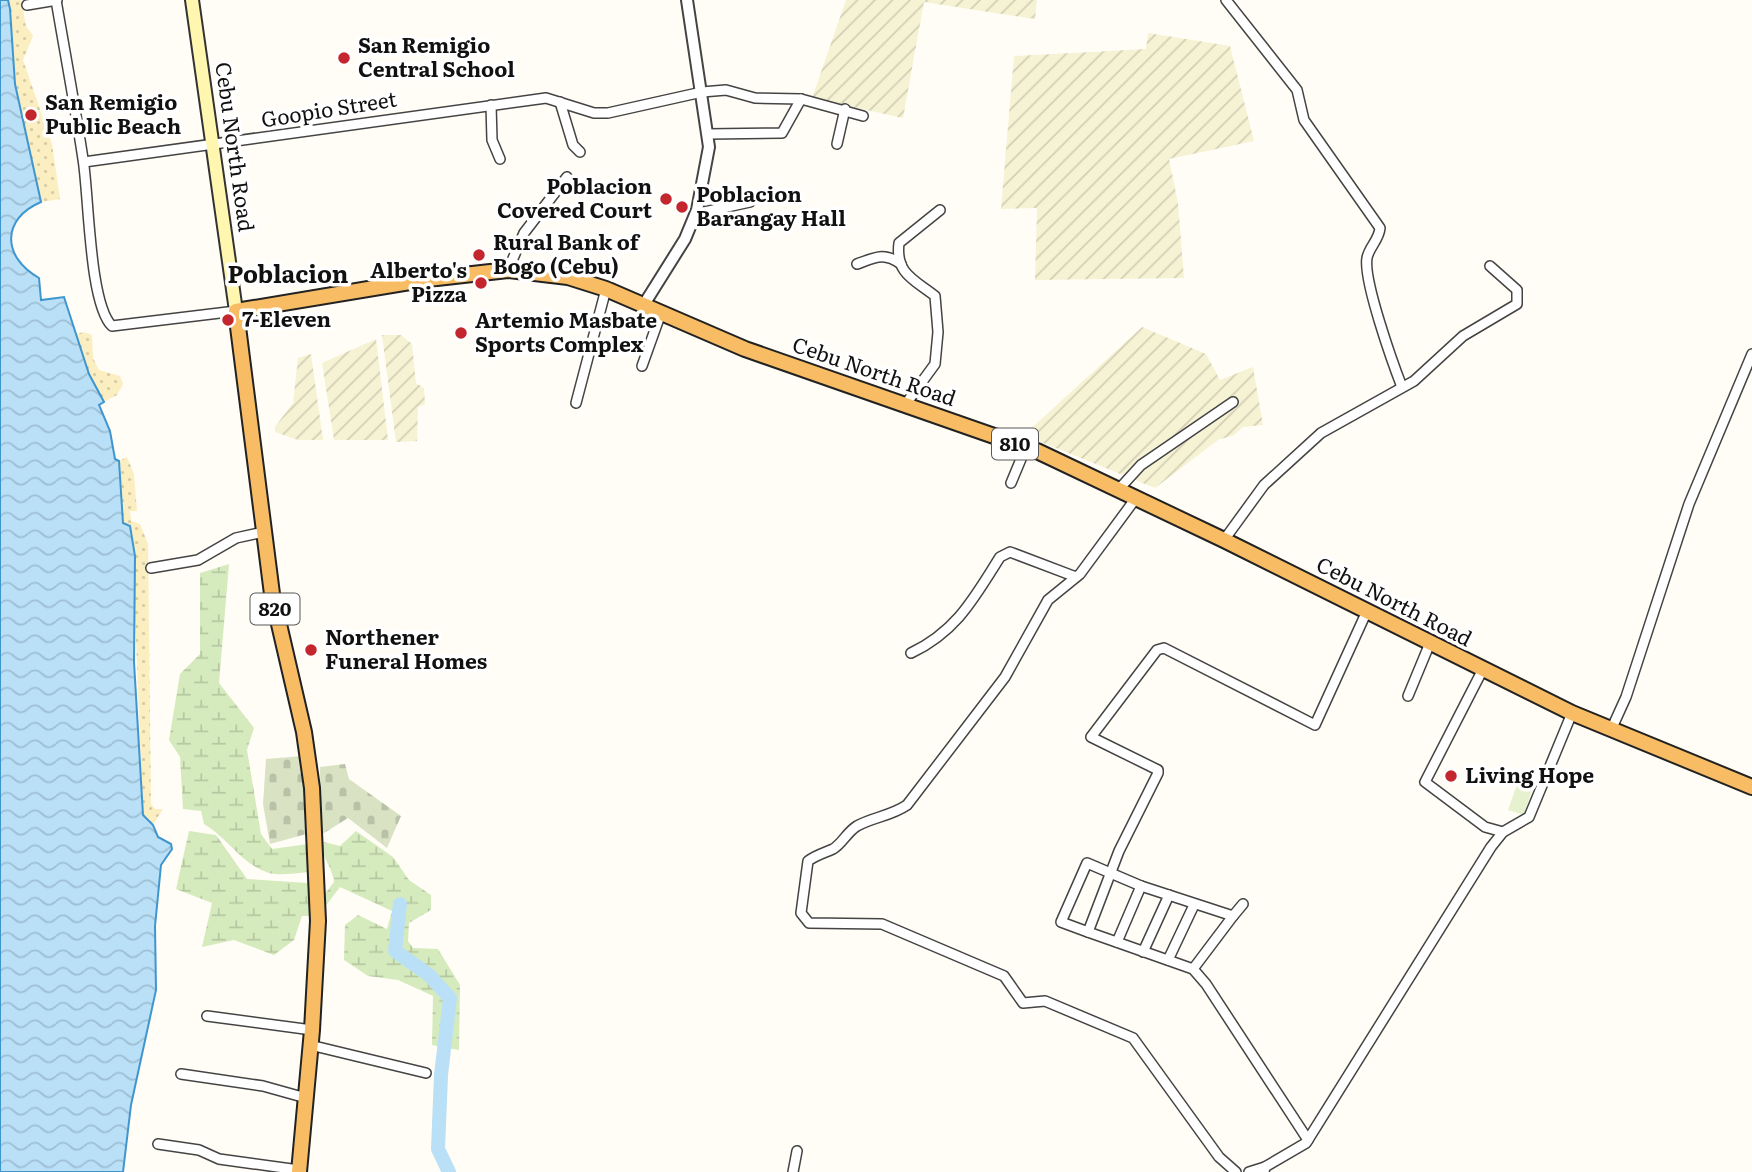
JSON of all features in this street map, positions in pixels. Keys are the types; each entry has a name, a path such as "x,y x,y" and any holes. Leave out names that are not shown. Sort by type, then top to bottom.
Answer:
{"highway":[{"name":"Cebu North Road","path":"236,311 428,279 508,270 568,277 606,289 745,349 1026,447 1224,540 1482,671 1611,730 1752,787"},
{"name":"820","path":"236,311 275,607 309,760 318,904 312,1030 299,1171"}],"main road":[{"name":"Cebu North Road","path":"192,0 236,311"}],"street":[{"path":"27,5 56,0 84,162 94,274 105,319 112,326 236,311"},
{"path":"643,306 685,239 695,214 709,147 687,0"},
{"path":"1226,0 1297,90 1304,120 1380,229 1366,259 1368,276 1388,353 1402,387"},
{"name":"Goopio Street","path":"84,162 546,98 608,113 702,92 726,90 744,96 802,99 863,116"},
{"path":"708,134 782,133 802,99"},
{"path":"560,102 573,145 580,152"},
{"path":"491,105 492,139 500,159"},
{"path":"837,144 845,109"},
{"path":"508,270 524,233 567,177"},
{"path":"695,214 750,202"},
{"path":"905,405 935,364 938,332 935,296 911,282 901,264 899,243 940,210"},
{"path":"857,264 888,255 901,264"},
{"path":"1224,540 1264,485 1321,433 1425,373 1463,336 1517,304 1517,290 1490,266"},
{"path":"576,403 606,289"},
{"path":"642,366 661,313"},
{"path":"1611,730 1626,697 1689,504 1752,354"},
{"path":"1119,489 1142,465 1233,402"},
{"path":"1011,483 1026,447"},
{"path":"1136,498 1076,577 1048,600 1005,677 907,805 892,816 860,824 848,832 835,848 820,852 808,861 801,913 809,923 882,924 1004,976 1023,1003 1045,1001 1133,1038 1219,1157 1236,1172"},
{"path":"150,568 198,560 236,538 264,532"},
{"path":"911,653 930,644 959,620 1000,557 1010,552 1076,577"},
{"path":"1088,932 1119,851 1157,770 1091,737 1157,650 1173,651 1315,725 1367,611"},
{"path":"1408,696 1430,643"},
{"path":"1482,671 1425,782 1485,827 1503,832"},
{"path":"1249,1172 1265,1170 1308,1140 1491,846 1503,832 1529,817 1572,713"},
{"path":"1485,827 1491,846"},
{"path":"1233,916 1141,886 1087,863 1061,922 1193,969 1206,984 1308,1140"},
{"path":"1117,942 1141,886"},
{"path":"1143,952 1169,895"},
{"path":"1193,969 1243,904"},
{"path":"1168,960 1194,905"},
{"path":"207,1016 312,1030"},
{"path":"310,1045 426,1073"},
{"path":"181,1074 263,1086 306,1098"},
{"path":"158,1144 199,1150 219,1158 299,1171"},
{"path":"793,1172 797,1151"}],"shaded area":[{"path":"846,0 1037,0 1035,19 924,2 903,118 812,98"},
{"path":"1148,33 1230,46 1254,141 1169,159 1178,203 1184,278 1035,280 1037,208 1001,209 1014,56 1146,49"},
{"path":"1142,327 1206,354 1220,380 1253,367 1263,425 1243,427 1234,435 1218,440 1155,488 1024,435"},
{"path":"382,335 401,335 412,344 416,383 424,388 425,404 418,407 417,441 396,442"},
{"path":"376,339 388,440 334,440 322,363"},
{"path":"311,354 323,440 298,440 275,432 275,427 293,403 298,358"}],"green space":[{"path":"229,564 219,683 254,728 247,750 261,834 272,849 308,844 308,872 278,874 259,869 204,824 201,811 183,809 180,757 169,740 180,674 200,654 200,573"},
{"path":"302,756 310,833 270,844 263,804 266,759"},
{"path":"345,764 349,779 401,816 387,848 348,818 321,835 320,767"},
{"path":"1520,776 1535,781 1524,815 1508,810"},
{"path":"189,831 216,835 247,879 308,883 311,916 302,916 294,940 274,955 234,940 202,947 212,903 176,889"},
{"path":"356,831 393,857 409,880 431,895 431,910 409,923 408,941 413,948 438,949 460,985 459,1050 432,1045 433,996 398,980 368,976 344,960 345,925 358,915 387,929 392,911 340,887 324,908 324,895 334,882 320,841 340,846"}],"sand":[{"name":"San Remigio Public Beach","path":"8,0 21,0 26,26 33,36 23,60 52,144 60,199 41,202 15,84"},
{"path":"84,332 92,335 93,358 99,370 120,376 123,384 117,395 104,402 89,374 76,334"},
{"path":"127,457 134,474 137,511 130,511 131,521 140,524 148,544 151,804 155,809 163,809 153,825 143,815 132,538 130,526 123,523 119,461"}],"water":[{"path":"0,0 8,0 10,9 15,84 41,202 28,209 13,228 13,249 18,260 39,278 41,300 64,297 89,374 104,402 99,405 110,431 115,459 119,461 123,523 130,526 135,556 134,662 143,815 153,825 158,837 171,844 172,849 161,865 155,926 156,990 131,1105 123,1172 0,1172"}],"waterway":[{"path":"400,904 395,951 429,975 450,998 441,1075 438,1149 449,1172"}],"place":[{"name":"San Remigio Central School","path":"344,58"},
{"name":"San Remigio Public Beach","path":"31,115"},
{"name":"Poblacion Covered Court","path":"666,199"},
{"name":"Poblacion Barangay Hall","path":"682,207"},
{"name":"Rural Bank of Bogo (Cebu)","path":"479,255"},
{"name":"Alberto's Pizza","path":"481,283"},
{"name":"7-Eleven","path":"228,320"},
{"name":"Artemio Masbate Sports Complex","path":"461,333"},
{"name":"Northener Funeral Homes","path":"311,650"},
{"name":"Living Hope","path":"1451,776"}],"district":[{"name":"Poblacion","path":"288,275"}]}
